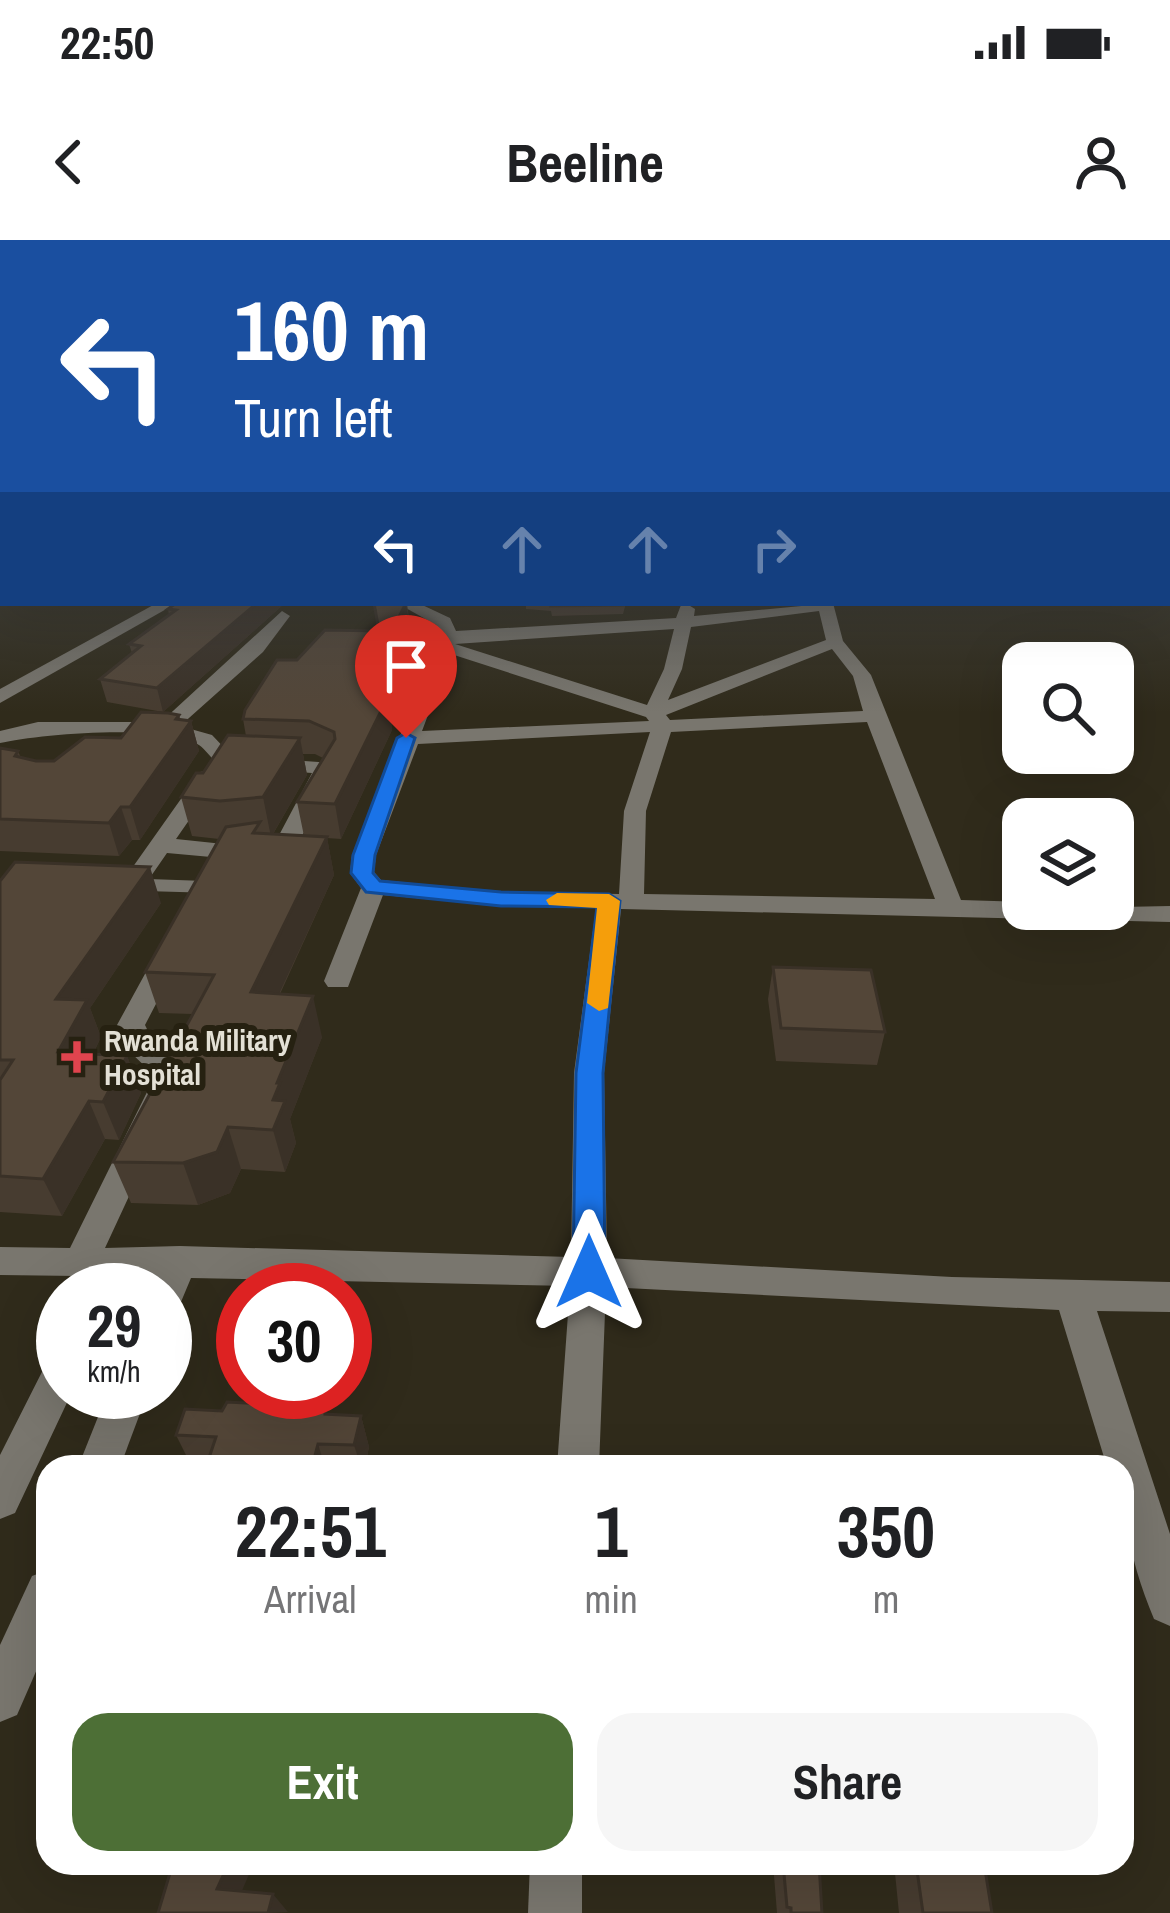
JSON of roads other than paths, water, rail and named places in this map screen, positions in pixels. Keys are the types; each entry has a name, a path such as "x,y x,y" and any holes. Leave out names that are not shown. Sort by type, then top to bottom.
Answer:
{"street":[{"path":"0,697 164,606"},
{"path":"409,606 446,635 658,718 836,642"},
{"path":"458,606 364,855 362,873 374,887 501,899 1170,914"},
{"path":"446,635 795,606"},
{"path":"827,606 836,642 862,675 951,907"},
{"path":"579,1455 589,1272 589,1073 635,811 685,613"},
{"path":"108,747 154,728 257,648 282,616"},
{"path":"406,738 658,718 874,716"},
{"path":"0,737 38,728 154,728 205,739 220,760"},
{"path":"132,885 220,760"},
{"path":"160,845 233,852 282,848 326,767 220,760"},
{"path":"102,1263 167,1082 168,1072 138,1043 131,1025 224,856 233,852"},
{"path":"86,884 132,885 195,907"},
{"path":"338,981 374,887"},
{"path":"0,1262 36,1266"},
{"path":"160,1263 589,1272 1169,1299"},
{"path":"1074,1298 1123,1455"},
{"path":"0,1499 39,1419"},
{"path":"104,1455 118,1419"},
{"path":"1134,1489 1170,1603"},
{"path":"0,1698 36,1618"},
{"path":"555,1913 556,1875"}],"place":[{"name":"Rwanda Military Hospital","path":"77,1057"}]}
